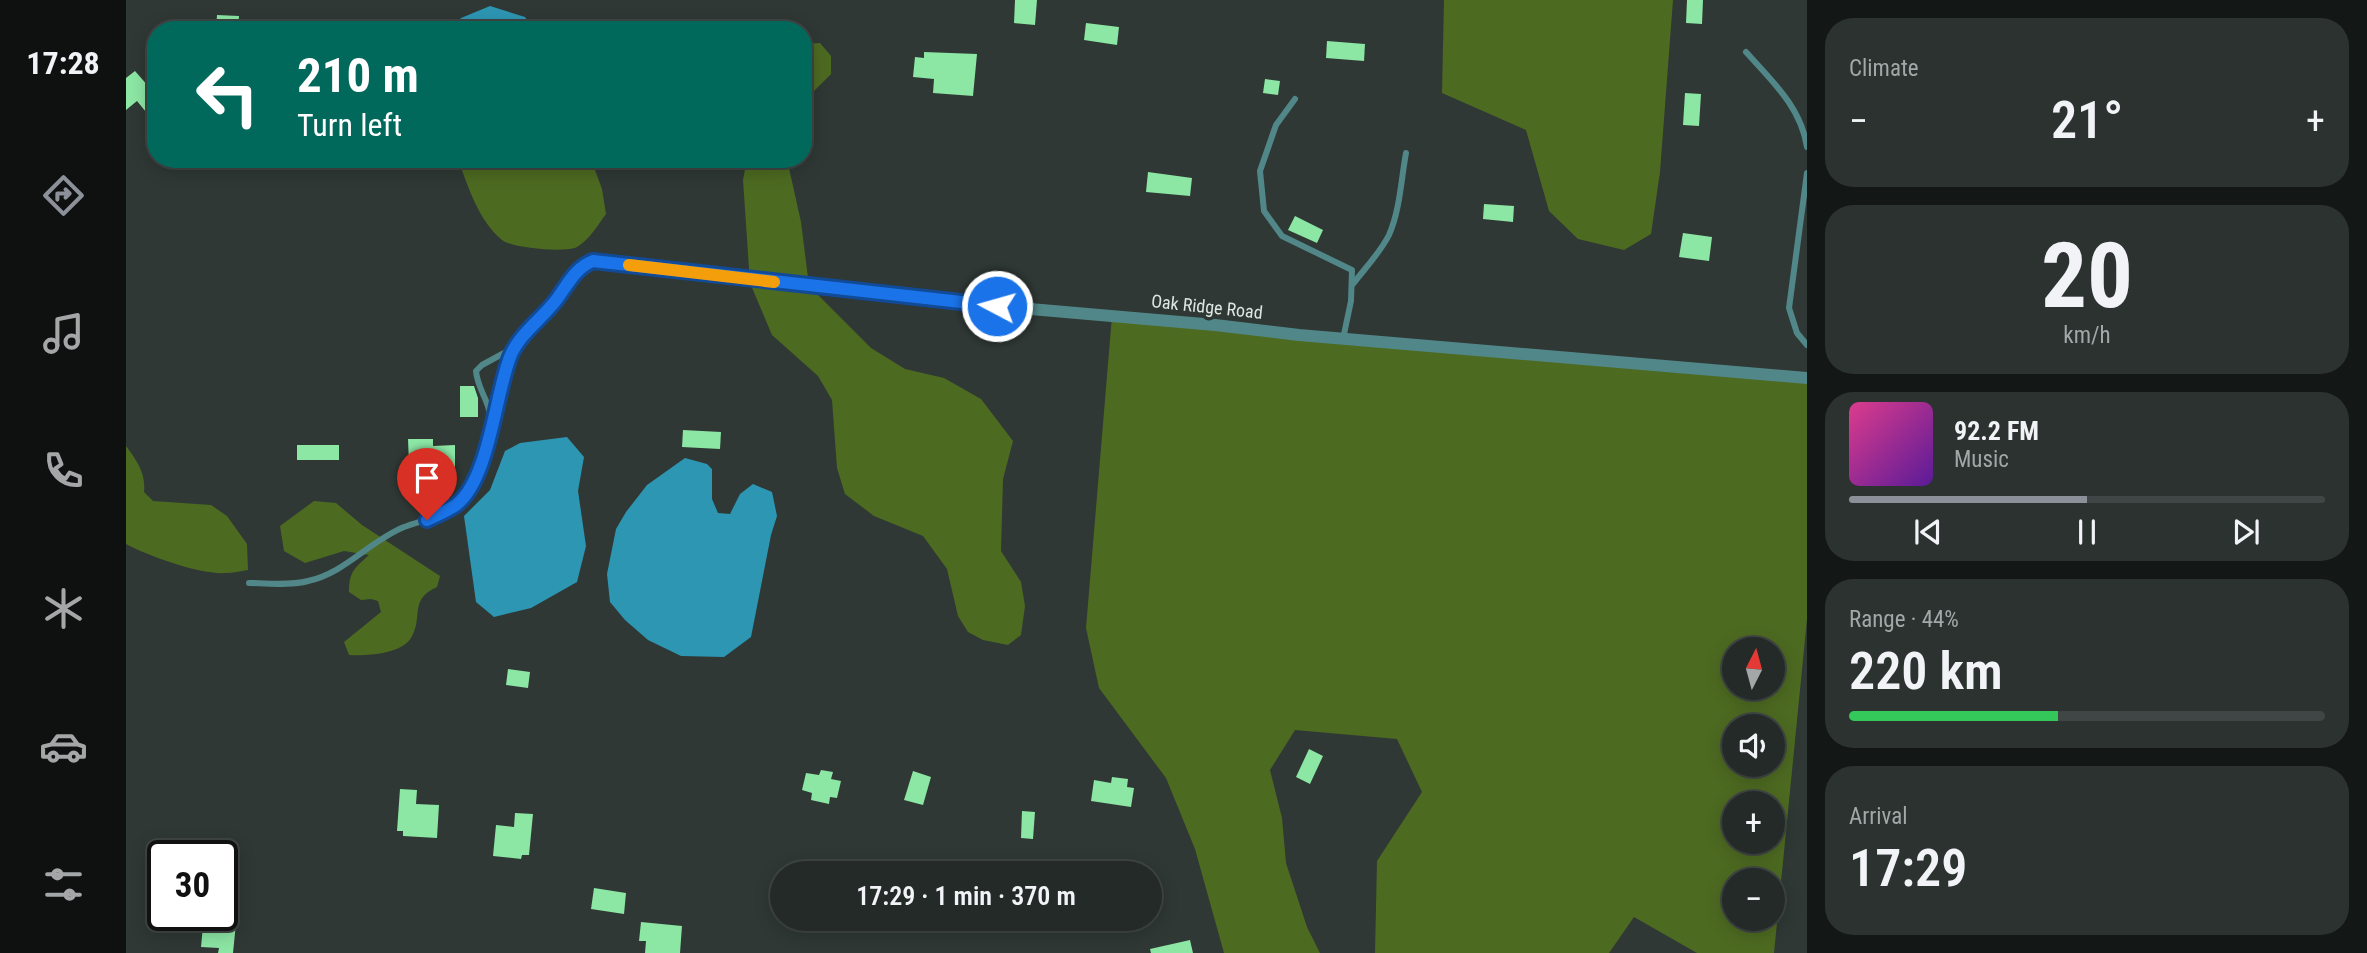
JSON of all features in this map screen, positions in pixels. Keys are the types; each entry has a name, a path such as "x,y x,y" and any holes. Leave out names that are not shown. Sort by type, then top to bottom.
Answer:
{"street":[{"name":"Oak Ridge Road","path":"604,262 997,306 1343,339 1807,378"}],"lane":[{"path":"1746,52 1786,96 1802,123 1807,147"},
{"path":"1295,99 1276,125 1260,172 1264,211 1282,236 1352,270 1351,301 1343,339"},
{"path":"1352,286 1389,234 1396,215 1406,153"},
{"path":"1807,173 1789,308 1797,333 1807,345"},
{"path":"249,583 307,582 339,570 374,542 458,504 473,484 482,465 492,421 515,347 583,265 593,261 604,262"},
{"path":"492,421 488,403 478,385 476,372 499,354 515,347"}],"green space":[{"path":"1444,0 1673,0 1660,172 1651,234 1624,250 1578,239 1549,211 1526,130 1442,93"},
{"path":"812,43 820,43 831,56 831,74 812,93"},
{"path":"461,168 594,168 602,189 606,214 577,247 551,250 527,247 502,240 487,223 470,192"},
{"path":"745,168 789,168 801,222 809,286 871,348 905,369 944,378 981,399 1013,441 1003,479 1001,551 1021,582 1025,606 1021,635 1008,645 983,640 968,632 958,616 947,569 923,536 874,516 845,494 837,468 832,400 818,376 772,335 750,283 743,180"},
{"path":"1112,316 1807,383 1807,619 1785,842 1785,791 1722,791 1722,854 1784,854 1782,868 1722,868 1722,931 1776,931 1774,953 1697,953 1634,917 1609,953 1375,953 1377,861 1422,792 1397,739 1295,730 1270,770 1282,818 1286,863 1307,927 1320,953 1224,953 1195,849 1166,778 1099,688 1086,628"},
{"path":"126,446 142,473 144,492 153,501 211,505 227,516 247,544 248,570 226,573 203,571 161,559 126,544"},
{"path":"314,501 336,503 362,525 440,576 437,587 428,592 419,603 415,630 400,648 374,654 349,655 344,642 381,612 378,601 361,600 349,592 354,570 369,555 344,551 305,563 284,551 280,526"}],"water":[{"path":"490,6 525,17 528,21 459,21"},
{"path":"567,437 584,457 578,491 586,546 577,582 531,608 494,617 476,602 464,516 490,490 505,451 520,443"},
{"path":"685,458 707,464 712,469 712,499 718,513 730,514 740,494 753,484 772,492 777,516 751,637 724,657 681,656 648,640 625,620 610,602 607,574 616,529 647,485"}],"building":[{"path":"1015,0 1037,0 1035,25 1014,23"},
{"path":"1687,0 1703,0 1702,24 1686,23"},
{"path":"217,15 239,16 239,21 217,21"},
{"path":"1086,23 1119,27 1117,45 1084,40"},
{"path":"1327,41 1365,44 1364,61 1326,58"},
{"path":"924,52 977,54 973,96 933,93 934,79 913,77 915,57 924,58"},
{"path":"135,71 147,85 146,112 137,101 126,110 126,78"},
{"path":"1265,79 1280,81 1278,95 1263,93"},
{"path":"1685,93 1701,94 1699,126 1683,125"},
{"path":"1148,172 1192,178 1190,196 1146,192"},
{"path":"1484,204 1514,206 1513,222 1483,219"},
{"path":"1295,216 1323,230 1317,243 1288,230"},
{"path":"1683,233 1712,237 1709,261 1679,257"},
{"path":"460,386 474,386 478,398 478,417 460,417"},
{"path":"683,430 721,432 720,449 682,447"},
{"path":"408,439 433,439 433,446 455,445 455,469 430,470 430,464 409,464"},
{"path":"297,445 339,445 339,460 297,460"},
{"path":"508,669 530,672 528,688 506,685"},
{"path":"1309,749 1323,756 1310,784 1296,777"},
{"path":"821,770 833,772 831,779 841,781 837,798 830,797 829,804 811,800 812,793 802,790 806,773 819,775"},
{"path":"913,771 931,777 923,805 904,800"},
{"path":"1112,777 1128,779 1127,787 1134,788 1131,807 1091,801 1094,780 1111,783"},
{"path":"400,789 417,790 416,804 439,805 437,838 403,836 403,831 397,831"},
{"path":"1022,811 1035,812 1033,839 1021,838"},
{"path":"515,813 533,814 529,855 522,855 521,859 493,856 496,825 514,827"},
{"path":"594,888 626,893 624,914 591,909"},
{"path":"641,922 682,926 680,953 645,953 646,941 639,941"},
{"path":"202,931 235,931 233,953 218,953 219,948 201,947"},
{"path":"1190,940 1193,953 1151,953 1150,949"}],"slow traffic":[{"path":"629,265 774,282"}],"route":[{"path":"427,520 458,504 473,484 482,465 492,421 515,347 556,300 574,274 583,265 593,261 997,306"}]}
